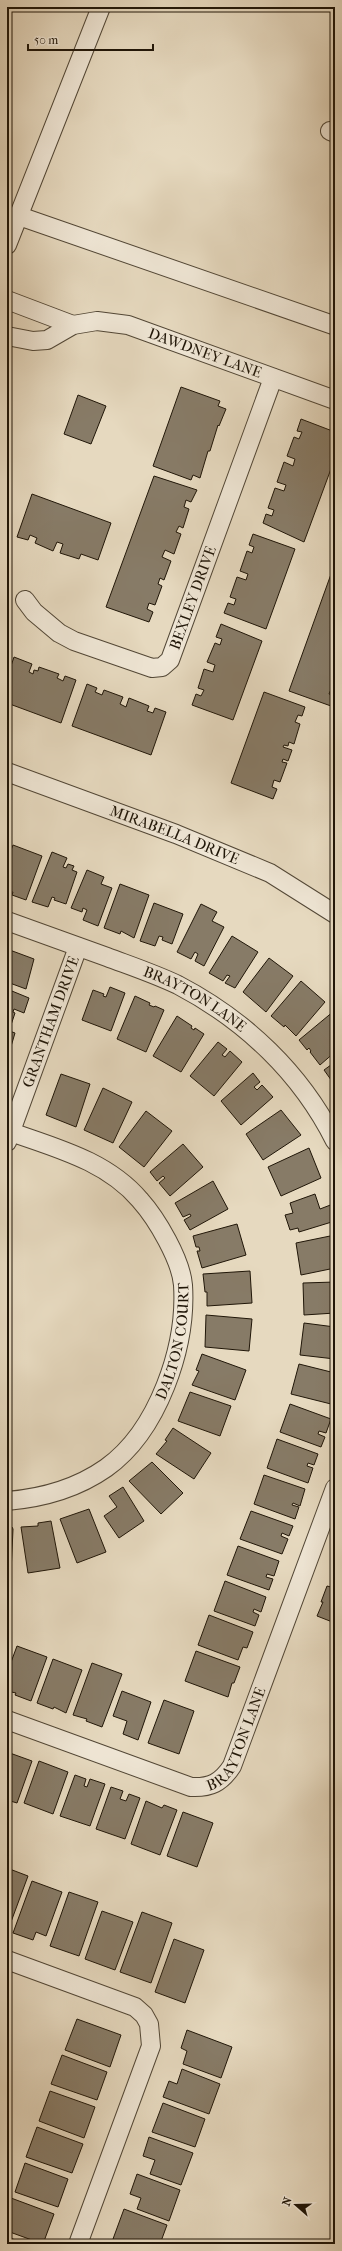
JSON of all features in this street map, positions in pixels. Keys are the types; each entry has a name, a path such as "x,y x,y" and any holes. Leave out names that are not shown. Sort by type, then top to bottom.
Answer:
{"street":[{"path":"7,245 101,7"},
{"path":"19,216 333,325 335,324"},
{"path":"7,300 73,325"},
{"name":"DAWDNEY LANE","path":"7,336 33,341 47,340 73,325 97,321 128,325 335,400"},
{"name":"BEXLEY DRIVE","path":"25,600 46,624 74,641 152,668 162,666 170,660 273,378"},
{"name":"MIRABELLA DRIVE","path":"7,772 176,834 270,874 335,914"},
{"name":"BRAYTON LANE","path":"7,921 152,973 203,999 235,1021 275,1056 313,1102 335,1141"},
{"name":"GRANTHAM DRIVE","path":"9,1137 78,947"},
{"name":"DALTON COURT","path":"7,1501 54,1494 80,1483 106,1468 132,1443 151,1417 175,1355 182,1320 183,1284 174,1255 159,1227 140,1200 123,1184 99,1166 68,1152 9,1137"},
{"name":"BRAYTON LANE","path":"7,1720 190,1786 205,1788 216,1784 226,1776 232,1766 335,1488"},
{"path":"7,1960 126,2003 144,2015 149,2024 151,2046 78,2244"}],"building":[{"path":"181,387 220,401 218,406 226,409 219,426 218,425 210,451 208,451 200,478 193,475 191,480 153,466"},
{"path":"78,395 106,406 91,444 64,434"},
{"path":"301,419 335,432 335,458 304,542 263,523 266,514 272,516 274,510 268,508 275,488 284,491 286,485 277,482 284,462 293,466 295,459 287,456 294,437 299,439 302,432 297,431"},
{"path":"154,476 197,490 191,502 186,500 184,507 189,509 183,528 179,526 176,532 181,534 174,554 165,550 162,557 171,561 164,580 160,578 158,584 162,586 155,605 149,603 147,609 153,612 149,622 106,607"},
{"path":"32,494 111,523 98,560 81,554 79,559 60,553 63,544 57,542 53,551 35,543 37,538 30,535 28,540 17,537"},
{"path":"253,534 295,549 266,629 224,613 228,603 234,605 236,599 230,597 237,577 246,580 248,574 240,571 247,551 252,553 254,547 249,545"},
{"path":"335,563 335,688 332,687 329,694 335,696 331,706 289,691"},
{"path":"221,624 262,641 233,720 192,705 196,694 201,696 204,690 198,688 204,669 213,672 215,665 207,662 215,643 220,645 222,639 216,637"},
{"path":"14,657 32,664 29,672 33,674 34,670 38,671 39,667 59,674 57,678 63,681 65,676 76,680 61,723 7,703 7,661 11,666"},
{"path":"87,684 97,688 95,692 102,695 104,690 123,697 120,704 126,707 129,698 149,706 147,711 153,713 155,708 166,712 151,755 72,726"},
{"path":"264,692 305,707 302,716 298,715 295,722 300,724 294,744 289,742 288,746 284,745 283,747 292,750 288,761 283,759 282,762 287,763 280,782 274,780 272,787 277,789 273,799 231,783"},
{"path":"13,845 42,856 26,900 12,895 13,892 7,892 7,861"},
{"path":"52,852 67,858 63,867 66,868 68,864 74,866 72,870 77,872 66,904 54,900 55,898 52,897 48,907 32,902"},
{"path":"87,870 104,877 101,884 112,888 98,926 83,920 87,910 83,908 82,912 71,908"},
{"path":"120,884 149,895 134,938 121,931 120,934 104,928"},
{"path":"154,903 183,914 172,944 162,940 163,937 159,936 155,946 140,941"},
{"path":"201,904 217,912 212,921 224,927 204,966 195,961 198,954 195,952 191,959 177,952"},
{"path":"232,936 258,952 235,988 225,983 230,976 227,975 223,981 209,973"},
{"path":"7,949 34,959 26,989 7,982"},
{"path":"269,958 293,976 266,1012 243,992"},
{"path":"301,981 325,1002 296,1036 285,1025 284,1027 271,1016"},
{"path":"110,987 125,993 111,1031 82,1020 93,990 104,994 103,996 106,997"},
{"path":"7,989 29,998 24,1013 14,1009 13,1012 15,1013 11,1025 7,1023"},
{"path":"135,996 150,1003 149,1005 164,1010 146,1052 117,1039"},
{"path":"334,1011 335,1052 320,1065 310,1052 311,1051 309,1048 307,1050 299,1040"},
{"path":"177,1016 192,1026 191,1028 194,1030 195,1028 204,1034 181,1072 153,1056"},
{"path":"7,1030 15,1033 7,1060"},
{"path":"218,1042 227,1049 222,1055 225,1057 230,1051 242,1062 214,1096 190,1076"},
{"path":"335,1062 335,1083 334,1084 324,1070"},
{"path":"253,1073 260,1082 254,1087 257,1090 262,1085 273,1097 241,1125 221,1101"},
{"path":"61,1074 90,1084 76,1127 46,1115"},
{"path":"103,1088 132,1102 113,1143 84,1130"},
{"path":"281,1110 301,1135 263,1160 246,1134"},
{"path":"146,1111 172,1131 144,1167 119,1147"},
{"path":"183,1144 203,1167 170,1196 159,1183 165,1178 163,1176 157,1181 150,1172"},
{"path":"309,1148 321,1178 281,1196 268,1167"},
{"path":"213,1181 228,1209 190,1230 184,1220 191,1216 190,1214 183,1217 175,1203"},
{"path":"315,1194 320,1209 333,1204 335,1221 299,1232 298,1228 290,1230 285,1215 293,1213 290,1203"},
{"path":"237,1224 246,1255 202,1268 197,1251 200,1251 199,1247 196,1247 193,1236"},
{"path":"335,1235 335,1268 301,1275 296,1243"},
{"path":"250,1271 252,1303 207,1306 207,1292 205,1292 203,1274"},
{"path":"335,1282 335,1313 304,1315 303,1283"},
{"path":"206,1315 252,1319 249,1351 205,1347"},
{"path":"304,1323 335,1327 335,1359 300,1355"},
{"path":"202,1354 246,1370 235,1400 192,1385 199,1371 196,1370"},
{"path":"299,1364 335,1373 335,1405 291,1394"},
{"path":"190,1392 231,1406 220,1436 178,1421"},
{"path":"290,1404 331,1419 326,1433 319,1431 318,1434 325,1437 321,1447 280,1432"},
{"path":"173,1428 211,1453 194,1479 156,1454 167,1441 165,1440"},
{"path":"277,1439 318,1454 314,1465 308,1463 307,1466 313,1468 308,1483 267,1468"},
{"path":"152,1462 183,1493 161,1514 129,1481"},
{"path":"264,1475 305,1489 300,1506 293,1503 292,1505 299,1507 295,1519 254,1504"},
{"path":"123,1487 144,1521 119,1538 104,1516 117,1507 109,1496"},
{"path":"89,1509 106,1552 77,1563 60,1519"},
{"path":"251,1511 293,1526 289,1536 282,1533 281,1536 288,1539 282,1554 240,1539"},
{"path":"51,1521 60,1568 28,1573 21,1527 38,1526 38,1523"},
{"path":"7,1526 12,1527 13,1529 11,1573 7,1573"},
{"path":"238,1546 279,1561 274,1576 267,1574 266,1577 273,1579 269,1590 227,1575"},
{"path":"335,1565 335,1578 331,1577"},
{"path":"225,1581 266,1597 261,1612 254,1609 253,1612 259,1615 255,1626 214,1611"},
{"path":"327,1586 335,1588 335,1623 317,1616 323,1602 321,1602"},
{"path":"209,1615 253,1632 247,1648 243,1647 238,1660 198,1645"},
{"path":"17,1646 47,1657 31,1701 15,1695 16,1693 7,1691 7,1673"},
{"path":"196,1651 240,1667 234,1683 232,1683 228,1697 185,1681"},
{"path":"53,1659 82,1670 66,1713 54,1707 53,1709 37,1703"},
{"path":"92,1663 122,1674 102,1727 86,1721 87,1719 73,1715"},
{"path":"122,1691 151,1702 138,1740 123,1734 127,1721 113,1716"},
{"path":"164,1700 194,1711 179,1754 148,1743"},
{"path":"7,1752 32,1761 17,1803 7,1800"},
{"path":"39,1761 68,1772 53,1814 24,1803"},
{"path":"75,1775 86,1779 84,1786 87,1787 90,1779 105,1784 90,1826 60,1816"},
{"path":"111,1787 123,1791 120,1799 126,1801 129,1794 140,1798 125,1839 96,1829"},
{"path":"146,1801 162,1808 164,1805 177,1810 160,1855 131,1844"},
{"path":"183,1812 213,1823 197,1867 167,1856"},
{"path":"7,1868 28,1876 8,1930 7,1930"},
{"path":"32,1881 62,1892 46,1936 36,1932 33,1940 13,1933"},
{"path":"69,1892 98,1902 79,1956 50,1946"},
{"path":"102,1911 133,1922 115,1970 85,1959"},
{"path":"142,1912 172,1923 151,1983 120,1972"},
{"path":"174,1939 204,1950 185,2003 155,1992"},
{"path":"77,2019 121,2035 110,2067 65,2050"},
{"path":"187,2030 232,2047 221,2078 183,2064 187,2051 181,2048"},
{"path":"62,2055 107,2072 97,2100 51,2084"},
{"path":"182,2069 220,2084 209,2114 163,2097 169,2081 177,2084"},
{"path":"50,2091 95,2107 84,2138 39,2121"},
{"path":"163,2103 205,2119 195,2147 152,2132"},
{"path":"37,2127 83,2144 72,2173 26,2157"},
{"path":"149,2137 193,2153 181,2185 150,2174 155,2160 143,2156"},
{"path":"25,2163 68,2179 58,2207 15,2192"},
{"path":"137,2174 180,2190 169,2221 137,2209 141,2198 130,2194"},
{"path":"11,2198 54,2214 43,2244 7,2231 7,2208"},
{"path":"124,2209 167,2225 160,2244 128,2244 113,2239"},
{"path":"7,2237 27,2244 7,2244"}]}
